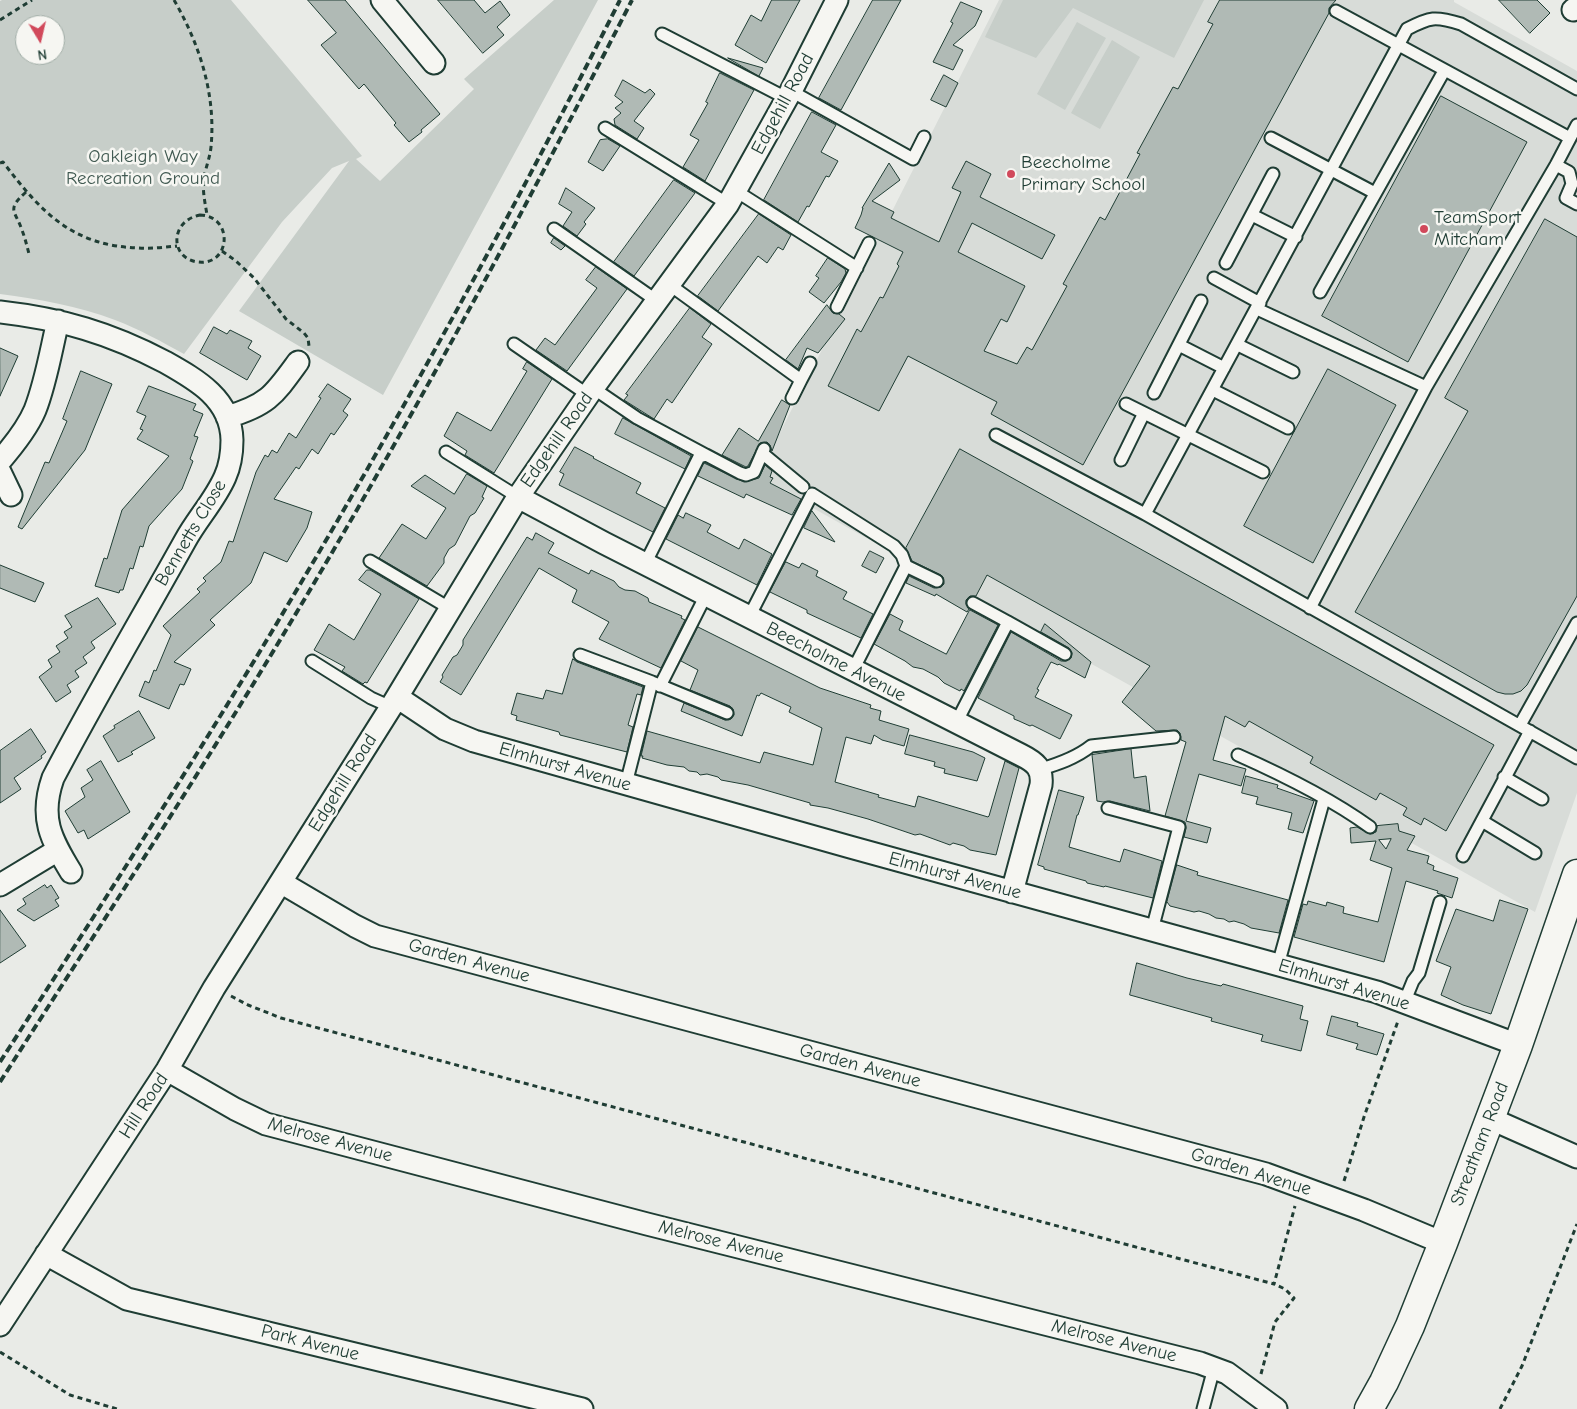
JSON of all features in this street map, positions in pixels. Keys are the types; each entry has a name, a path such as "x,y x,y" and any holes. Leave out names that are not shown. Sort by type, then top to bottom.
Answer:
{"main road":[{"name":"Streatham Road","path":"1369,1409 1410,1326 1489,1118 1570,920 1577,874"}],"street":[{"path":"382,0 434,63"},
{"name":"Edgehill Road","path":"282,883 518,496 591,391 732,198 789,94 837,0"},
{"name":"Bennetts Close","path":"0,312 58,320 89,329 119,340 187,374 216,397 227,417 231,432 232,449 226,476 188,536 53,778 48,796 46,817 58,850 71,872"},
{"path":"0,461 16,442 34,412 44,380 58,320"},
{"path":"227,417 247,411 270,397 298,362"},
{"path":"0,472 11,495"},
{"name":"Beecholme Avenue","path":"518,496 645,564 1030,759 1040,769"},
{"name":"Elmhurst Avenue","path":"394,702 445,729 474,741 1377,992 1518,1045"},
{"path":"1012,892 1042,785 1040,769"},
{"path":"0,886 58,850"},
{"name":"Hill Road","path":"0,1325 167,1070 214,988 282,883"},
{"name":"Garden Avenue","path":"282,883 355,926 376,936 1266,1174 1301,1186 1443,1243"},
{"name":"Melrose Avenue","path":"167,1070 235,1109 266,1124 647,1224 1181,1358 1227,1373 1276,1409"},
{"path":"1489,1118 1577,1157"},
{"name":"Park Avenue","path":"46,1254 127,1299 582,1409"}],"lane":[{"path":"1336,11 1570,138"},
{"path":"1145,514 1238,345 1407,29 1425,20 1442,18 1461,24 1577,89"},
{"path":"662,34 789,94 914,159 924,137"},
{"path":"1320,292 1444,71"},
{"path":"1310,608 1426,387 1556,165 1577,125"},
{"path":"605,128 857,268"},
{"path":"1271,138 1375,193"},
{"path":"1556,165 1569,172 1572,184 1566,198 1577,204"},
{"path":"1226,262 1273,174"},
{"path":"1252,215 1296,237"},
{"path":"554,230 657,301"},
{"path":"837,307 869,243"},
{"path":"1214,278 1258,306 1426,387"},
{"path":"670,285 801,380"},
{"path":"1154,393 1201,301"},
{"path":"514,344 637,418 740,473 746,475 754,472 763,451 803,487"},
{"path":"1179,345 1224,368"},
{"path":"1238,345 1292,372"},
{"path":"792,398 810,363"},
{"path":"1213,390 1288,428"},
{"path":"1126,404 1263,472"},
{"path":"1121,460 1144,412"},
{"path":"996,435 1145,514 1520,724 1577,758"},
{"path":"446,452 518,496"},
{"path":"645,564 697,461 702,455 706,455"},
{"path":"749,617 812,494 894,546 902,555 906,566 937,581"},
{"path":"370,561 449,608"},
{"path":"853,670 906,566"},
{"path":"626,784 656,684 706,595"},
{"path":"973,603 1065,654"},
{"path":"956,723 1008,622"},
{"path":"1520,724 1577,623"},
{"path":"580,656 727,713"},
{"path":"312,661 371,698 394,702"},
{"path":"1463,856 1530,730"},
{"path":"1040,769 1058,764 1091,746 1174,738"},
{"path":"1238,755 1349,812 1370,827"},
{"path":"1504,777 1542,799"},
{"path":"1278,965 1324,799"},
{"path":"1108,808 1179,828 1152,930"},
{"path":"1482,821 1535,853"},
{"path":"1404,1003 1413,981 1419,973 1440,902"},
{"path":"1203,1409 1214,1368"}],"path":[{"path":"0,20 32,0"},
{"path":"174,0 201,58 210,94 211,149 204,187 207,215"},
{"path":"0,157 1,162 26,192 65,228 77,235 120,247 177,246"},
{"path":"26,192 15,204 14,212 23,232 29,254"},
{"path":"207,215 215,220 223,232 224,242 222,251 210,260 198,262 185,256 177,246 178,233 185,220 192,216 207,215"},
{"path":"222,251 236,260 254,278 286,319 308,338 310,344 298,362"},
{"path":"214,988 248,1005 281,1018 1274,1284 1285,1289 1294,1298 1275,1322 1264,1368 1251,1390"},
{"path":"1339,1201 1364,1117 1404,1003"},
{"path":"1274,1284 1301,1186"},
{"path":"1500,1409 1522,1366 1577,1224"},
{"path":"0,1352 70,1395 117,1409"}],"shaded area":[{"path":"999,0 1454,0 1454,2 1577,71 1577,793 1535,912 811,507 762,602 753,597 802,500 758,476"}],"green space":[{"name":"Oakleigh Way Recreation Ground","path":"2,0 231,0 362,156 356,159 380,181 474,89 464,79 554,0 598,0 383,395 239,311 349,161 332,168 282,222 184,354 133,327 101,315 58,304 0,294 0,1"},
{"path":"1003,0 1204,0 1174,58 1073,8 1036,58 985,37"},
{"path":"1077,22 1106,38 1065,110 1037,94"},
{"path":"1112,40 1140,57 1100,129 1071,113"}],"building":[{"path":"308,0 345,0 440,114 421,130 422,132 409,142 364,84 359,89 321,45 336,33"},
{"path":"438,0 474,0 485,13 500,1 510,15 497,27 504,35 483,53"},
{"path":"772,0 800,0 766,63 735,45 751,15 761,21"},
{"path":"873,0 901,0 841,110 819,98"},
{"path":"1220,0 1336,0 1329,8 1329,13 1083,465 991,414 997,402 908,356 879,411 828,386 857,329 861,332 880,297 883,298 899,266 897,264 903,252 855,228 862,208 889,163 900,180 872,201 894,212 891,218 939,242 961,192 952,188 966,161 991,174 980,197 1055,235 1042,259 972,223 958,252 1025,286 1007,322 1001,319 984,351 1017,364 1027,347 1032,350 1067,286 1063,284 1100,217 1105,220 1140,154 1137,153 1173,87 1178,89 1213,24 1208,22"},
{"path":"1499,0 1537,0 1550,13 1530,33"},
{"path":"961,2 982,11 975,26 953,45 963,50 953,70 933,62 953,23 951,22"},
{"path":"728,58 763,68 759,76"},
{"path":"720,73 754,90 705,181 683,167 699,140 690,135 708,103 706,102"},
{"path":"944,75 958,83 946,107 931,100"},
{"path":"623,80 645,93 650,89 655,94 634,121 644,128 637,139 615,125 614,119 621,113 615,108 623,102 615,96"},
{"name":"TeamSport Mitcham","path":"1441,96 1527,142 1408,362 1322,316"},
{"path":"812,112 836,125 821,152 838,161 829,177 826,176 809,207 807,206 798,222 764,200"},
{"path":"608,139 620,146 603,171 588,162 600,140"},
{"path":"674,180 695,193 634,276 614,262"},
{"path":"566,188 595,208 584,222 586,224 577,236 563,226 572,212 559,204"},
{"path":"759,214 791,235 783,250 778,247 767,263 758,256 718,311 698,296"},
{"path":"1545,219 1577,237 1577,596 1527,685 1521,691 1505,694 1497,692 1355,612 1468,411 1445,398"},
{"path":"554,238 565,246 561,250 551,243"},
{"path":"828,258 845,269 846,273 824,303 809,292 819,278 816,276"},
{"path":"596,267 627,289 567,371 536,350 545,338 555,345 597,288 586,280"},
{"path":"827,305 833,313 839,314 845,319 818,353 807,348 798,369 786,360"},
{"path":"690,308 711,324 702,337 712,344 672,403 667,399 654,419 624,400 628,395 626,394"},
{"path":"214,327 227,334 230,330 252,341 248,348 261,356 247,380 200,353"},
{"path":"0,348 18,356 0,396"},
{"path":"527,362 552,379 494,473 465,455 467,451 444,436 457,412 491,431 527,371 523,369"},
{"path":"1328,369 1396,405 1313,563 1244,526"},
{"path":"81,371 112,384 85,450 22,529 18,527 45,462 49,463 67,421 63,419"},
{"path":"328,384 351,399 343,411 348,415 334,435 331,433 318,454 312,449 299,469 296,467 274,499 312,512 307,528 287,562 264,552 251,583 210,620 215,625 174,662 191,669 184,685 180,684 169,709 139,696 145,681 149,683 154,670 156,671 171,635 163,626 200,592 197,589 206,581 203,578 221,562 229,541 233,542 256,472 265,455 268,457 272,450 277,453 289,433 296,438"},
{"path":"149,386 196,404 193,410 203,414 194,436 198,437 190,459 193,461 182,489 149,526 143,547 140,546 133,569 130,568 123,590 120,590 119,593 95,586 104,558 107,559 122,510 169,456 137,439 143,430 140,429 146,416 137,412"},
{"path":"782,400 790,405 772,451 767,442 760,443 746,467 722,455 739,428 758,441"},
{"path":"623,418 691,456 685,469 615,434"},
{"path":"575,447 641,483 636,493 665,508 653,532 559,485 564,474 560,472"},
{"path":"960,449 1494,745 1446,831 1424,818 1421,825 1403,815 1407,808 1380,793 1376,800 1310,763 1313,757 1249,721 1245,727 1225,716 1213,760 1246,769 1241,786 1199,774 1186,821 1211,828 1207,843 1184,837 1185,822 1165,816 1186,742 1181,740 1180,733 1177,730 1156,731 1122,702 1150,666 987,575 976,596 970,596 966,600 969,609 967,612 936,594 935,596 906,583 909,576 934,588 941,587 944,584 941,575 912,561 906,548"},
{"path":"704,463 744,482 759,478 765,465 772,471 770,477 773,478 770,483 801,499 792,515 746,494 744,498 698,476"},
{"path":"467,474 487,486 482,497 484,498 475,513 470,516 455,545 449,549 444,558 444,563 427,586 379,558 402,524 426,539 446,508 411,486 425,475 454,494"},
{"path":"812,511 835,542 804,528"},
{"path":"686,513 711,525 707,532 739,549 744,539 772,554 757,585 666,539 678,515 683,518"},
{"path":"536,533 554,543 548,553 589,574 591,570 614,581 619,587 635,591 648,598 649,602 682,616 681,618 685,620 661,668 599,639 609,622 572,602 577,590 539,568 461,695 440,682 453,657 457,655 463,645 463,640 527,537 532,540"},
{"path":"870,551 884,558 876,573 862,566"},
{"path":"786,562 799,568 802,563 818,571 816,576 847,592 843,599 873,614 861,638 807,613 807,610 770,592"},
{"path":"0,565 44,583 35,602 0,588"},
{"path":"367,570 419,599 367,683 363,684 342,671 345,667 314,650 329,624 354,640 381,594 359,580"},
{"path":"98,598 116,624 91,642 95,648 83,657 87,663 75,671 79,677 67,685 71,692 56,702 39,677 52,667 48,660 60,652 56,646 68,638 64,632 72,627 65,616"},
{"path":"970,610 998,625 964,691 944,683 938,677 923,669 913,667 874,644 890,614 903,621 899,630 946,654"},
{"path":"1045,624 1091,662 1085,678 1059,664 1051,662 1037,689 1039,690 1035,697 1072,715 1060,739 1032,725 1030,726 1014,719 1014,716 978,698 1011,632 1061,661 1071,658 1072,653 1069,648 1041,632"},
{"path":"698,627 820,688 871,705 870,708 881,711 879,720 909,729 904,746 882,740 874,735 871,744 846,737 835,782 915,807 918,796 988,817 1005,761 1019,768 996,855 970,850 953,843 950,845 920,834 915,835 868,819 810,805 810,803 748,785 721,780 718,777 707,774 700,775 684,767 667,765 642,758 647,731 760,763 764,752 813,765 822,728 789,712 791,707 761,693 759,696 757,695 742,736 681,711 684,703 725,720 731,719 734,715 733,709 730,706 690,690 698,670 681,661"},
{"path":"573,659 643,687 641,695 637,694 628,725 633,727 627,752 560,735 559,732 516,720 517,716 511,714 517,693 543,699 546,690 562,694"},
{"path":"139,711 155,738 118,762 103,736 115,728 114,726"},
{"path":"31,729 46,752 41,756 42,758 14,778 21,789 0,803 0,751"},
{"path":"910,735 973,752 985,758 977,781 944,773 945,769 934,766 935,762 905,754"},
{"path":"1131,749 1134,778 1146,776 1150,811 1110,801 1097,801 1092,755"},
{"path":"101,761 130,812 88,839 84,830 78,833 65,811 85,797 81,788 93,780 87,770"},
{"path":"1246,776 1278,785 1277,788 1314,801 1303,833 1288,829 1292,813 1256,804 1258,797 1242,793"},
{"path":"1059,790 1084,797 1077,815 1069,847 1120,862 1124,849 1162,861 1153,898 1087,883 1086,881 1044,869 1044,867 1038,865"},
{"path":"1398,824 1399,831 1415,836 1407,850 1429,856 1427,863 1434,866 1433,870 1458,878 1452,898 1437,893 1438,891 1406,881 1384,962 1294,937 1303,904 1307,905 1308,901 1326,906 1327,902 1344,907 1343,913 1378,922 1392,868 1370,860 1376,841 1351,843 1350,828 1357,827 1370,834 1376,832 1377,826","holes":["1391,839 1386,849 1379,840"]},
{"path":"1177,865 1198,872 1197,875 1288,900 1279,933 1251,928 1234,921 1229,922 1199,911 1194,912 1170,906 1167,902"},
{"path":"45,885 47,888 51,885 59,898 55,900 59,906 34,921 17,910 26,904 23,899"},
{"path":"1500,900 1528,909 1491,1014 1463,1005 1441,995 1451,967 1436,961 1456,909 1493,921"},
{"path":"0,910 26,946 0,963"},
{"path":"1137,963 1187,978 1221,986 1223,984 1303,1006 1300,1019 1308,1021 1301,1051 1261,1041 1263,1035 1211,1021 1212,1018 1130,995"},
{"path":"1332,1016 1358,1023 1357,1026 1384,1034 1377,1055 1356,1049 1358,1044 1327,1035"}],"railway":[{"path":"0,1062 173,792 320,551 453,317 538,159 620,0"},
{"path":"0,1082 214,748 375,479 549,161 632,0"}],"place":[{"name":"Beecholme Primary School","path":"1011,174"},
{"name":"TeamSport Mitcham","path":"1424,229"}]}
